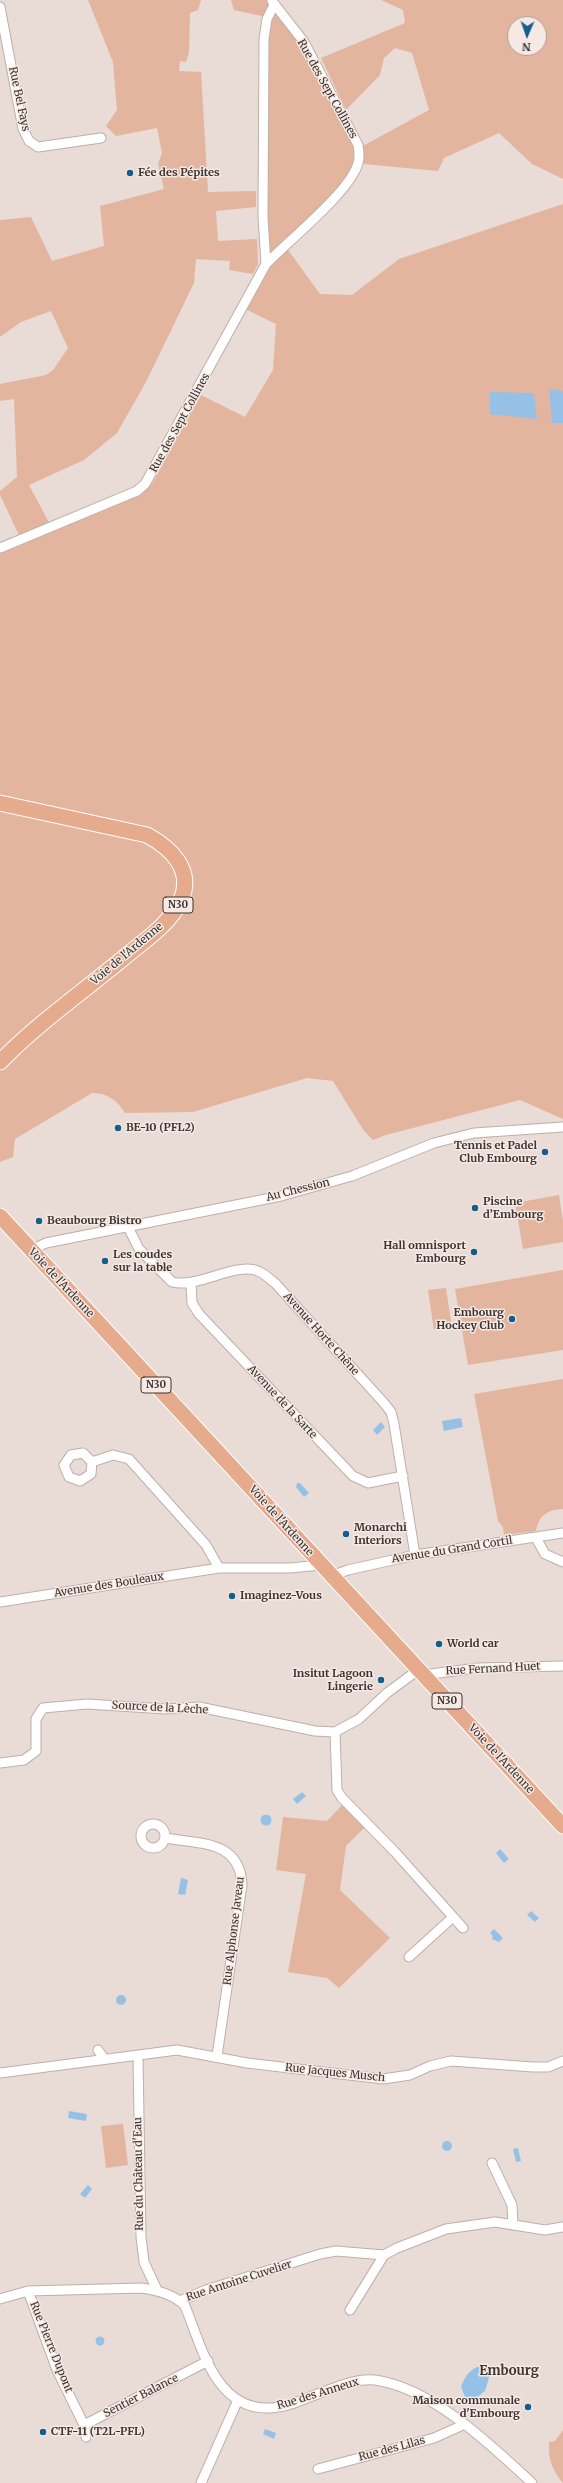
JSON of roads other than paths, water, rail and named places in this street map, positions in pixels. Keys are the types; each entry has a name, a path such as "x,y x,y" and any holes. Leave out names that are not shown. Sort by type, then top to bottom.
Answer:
{"main road":[{"name":"Voie de l'Ardenne","path":"0,803 147,835 165,845 176,856 182,869 185,882 182,899 160,927 65,1004 0,1062"},
{"name":"Voie de l'Ardenne","path":"0,1216 420,1673 563,1826"}],"street":[{"name":"Rue des Sept Collines","path":"0,548 137,491 145,484 266,264 339,194 356,169 360,157 358,145 304,42 272,2"},
{"name":"Rue des Sept Collines","path":"266,264 263,217 264,39 267,19 272,2"},
{"name":"Rue Bel Fays","path":"0,7 23,129 29,141 38,147 101,138"},
{"name":"Au Chession","path":"31,1250 46,1242 281,1196 352,1176 434,1143 474,1133 563,1127"},
{"name":"Avenue Horte Chêne","path":"128,1225 139,1248 172,1282 191,1283 239,1270 259,1271 275,1283 391,1412 403,1476 415,1555"},
{"name":"Avenue de la Sarte","path":"191,1283 192,1303 199,1314 353,1476 368,1483 403,1476"},
{"path":"92,1462 113,1455 129,1459 206,1545 218,1568"},
{"name":"Avenue du Grand Cortil","path":"326,1571 348,1570 415,1555 563,1533"},
{"path":"536,1538 545,1554 563,1562"},
{"name":"Avenue des Bouleaux","path":"0,1602 218,1568 290,1568 326,1571"},
{"name":"Rue Fernand Huet","path":"420,1673 478,1668 563,1666"},
{"path":"420,1673 396,1685 359,1718 335,1732 337,1790 342,1798 395,1852 452,1918 463,1928"},
{"name":"Source de la Lèche","path":"0,1763 24,1760 32,1756 36,1751 39,1712 43,1708 63,1705 87,1704 166,1709 199,1707 315,1731 335,1732"},
{"name":"Rue Alphonse Javeau","path":"165,1838 223,1849 232,1854 242,1870 242,1884 217,2056"},
{"path":"410,1957 452,1918"},
{"path":"98,2050 104,2059"},
{"name":"Rue Jacques Musch","path":"0,2073 177,2050 217,2056 247,2063 383,2079 410,2075 430,2066 451,2061 548,2067 563,2061"},
{"name":"Rue du Château d'Eau","path":"138,2056 141,2237 144,2262 157,2290"},
{"path":"492,2163 512,2205 513,2224"},
{"path":"350,2310 384,2255 396,2248 446,2229 495,2222 545,2230 563,2226"},
{"name":"Rue Antoine Cuvelier","path":"0,2298 28,2292 141,2288 157,2290 180,2300 320,2254 336,2251 384,2255"},
{"name":"Rue Pierre Dupont","path":"28,2292 57,2370 84,2425"},
{"path":"180,2300 185,2306 218,2381 238,2402 202,2483"},
{"name":"Sentier Balance","path":"84,2425 208,2361"},
{"name":"Rue des Anneux","path":"238,2402 269,2408 283,2406 360,2380 376,2380 410,2390 429,2399 449,2412 532,2483"},
{"path":"84,2425 86,2437"},
{"name":"Rue des Lilas","path":"318,2468 434,2438 463,2425"}],"water":[{"path":"549,389 563,391 563,423 552,423"},
{"path":"490,392 534,393 537,419 490,414"},
{"path":"461,1418 463,1427 444,1431 442,1421"},
{"path":"381,1422 385,1427 377,1435 373,1430"},
{"path":"297,1483 300,1483 309,1493 304,1497 296,1487"},
{"path":"302,1792 306,1796 297,1804 293,1799"},
{"path":"266,1814 270,1816 272,1820 270,1824 266,1826 262,1824 260,1820 262,1816"},
{"path":"500,1849 509,1859 504,1863 496,1853"},
{"path":"181,1878 188,1880 185,1895 178,1894"},
{"path":"531,1911 539,1918 535,1922 527,1915"},
{"path":"494,1929 503,1938 499,1942 492,1939 493,1936 490,1933"},
{"path":"119,1995 123,1995 125,1996 125,2004 119,2005 116,2002 116,1998"},
{"path":"69,2111 87,2114 86,2121 68,2118"},
{"path":"445,2141 449,2141 451,2142 451,2150 445,2151 442,2148 442,2144"},
{"path":"518,2148 521,2161 516,2162 513,2149"},
{"path":"88,2185 92,2189 85,2198 80,2194"},
{"path":"98,2337 102,2337 104,2341 102,2345 98,2345 96,2343 96,2339"},
{"path":"486,2365 491,2371 485,2391 476,2398 465,2397 461,2387 467,2375 473,2369"},
{"path":"265,2429 276,2433 274,2439 263,2434"}],"place":[{"name":"Fée des Pépites","path":"130,173"},
{"name":"BE-10 (PFL2)","path":"118,1128"},
{"name":"Tennis et Padel Club Embourg","path":"545,1152"},
{"name":"Piscine d’Embourg","path":"475,1208"},
{"name":"Beaubourg Bistro","path":"39,1221"},
{"name":"Hall omnisport Embourg","path":"474,1252"},
{"name":"Les coudes sur la table","path":"105,1261"},
{"name":"Embourg Hockey Club","path":"512,1319"},
{"name":"Monarchi Interiors","path":"346,1534"},
{"name":"Imaginez-Vous","path":"232,1596"},
{"name":"World car","path":"439,1644"},
{"name":"Insitut Lagoon Lingerie","path":"381,1680"},
{"name":"Maison communale d'Embourg","path":"528,2407"},
{"name":"CTF-11 (T2L-PFL)","path":"43,2432"}],"district":[{"name":"Embourg","path":"509,2371"}]}
